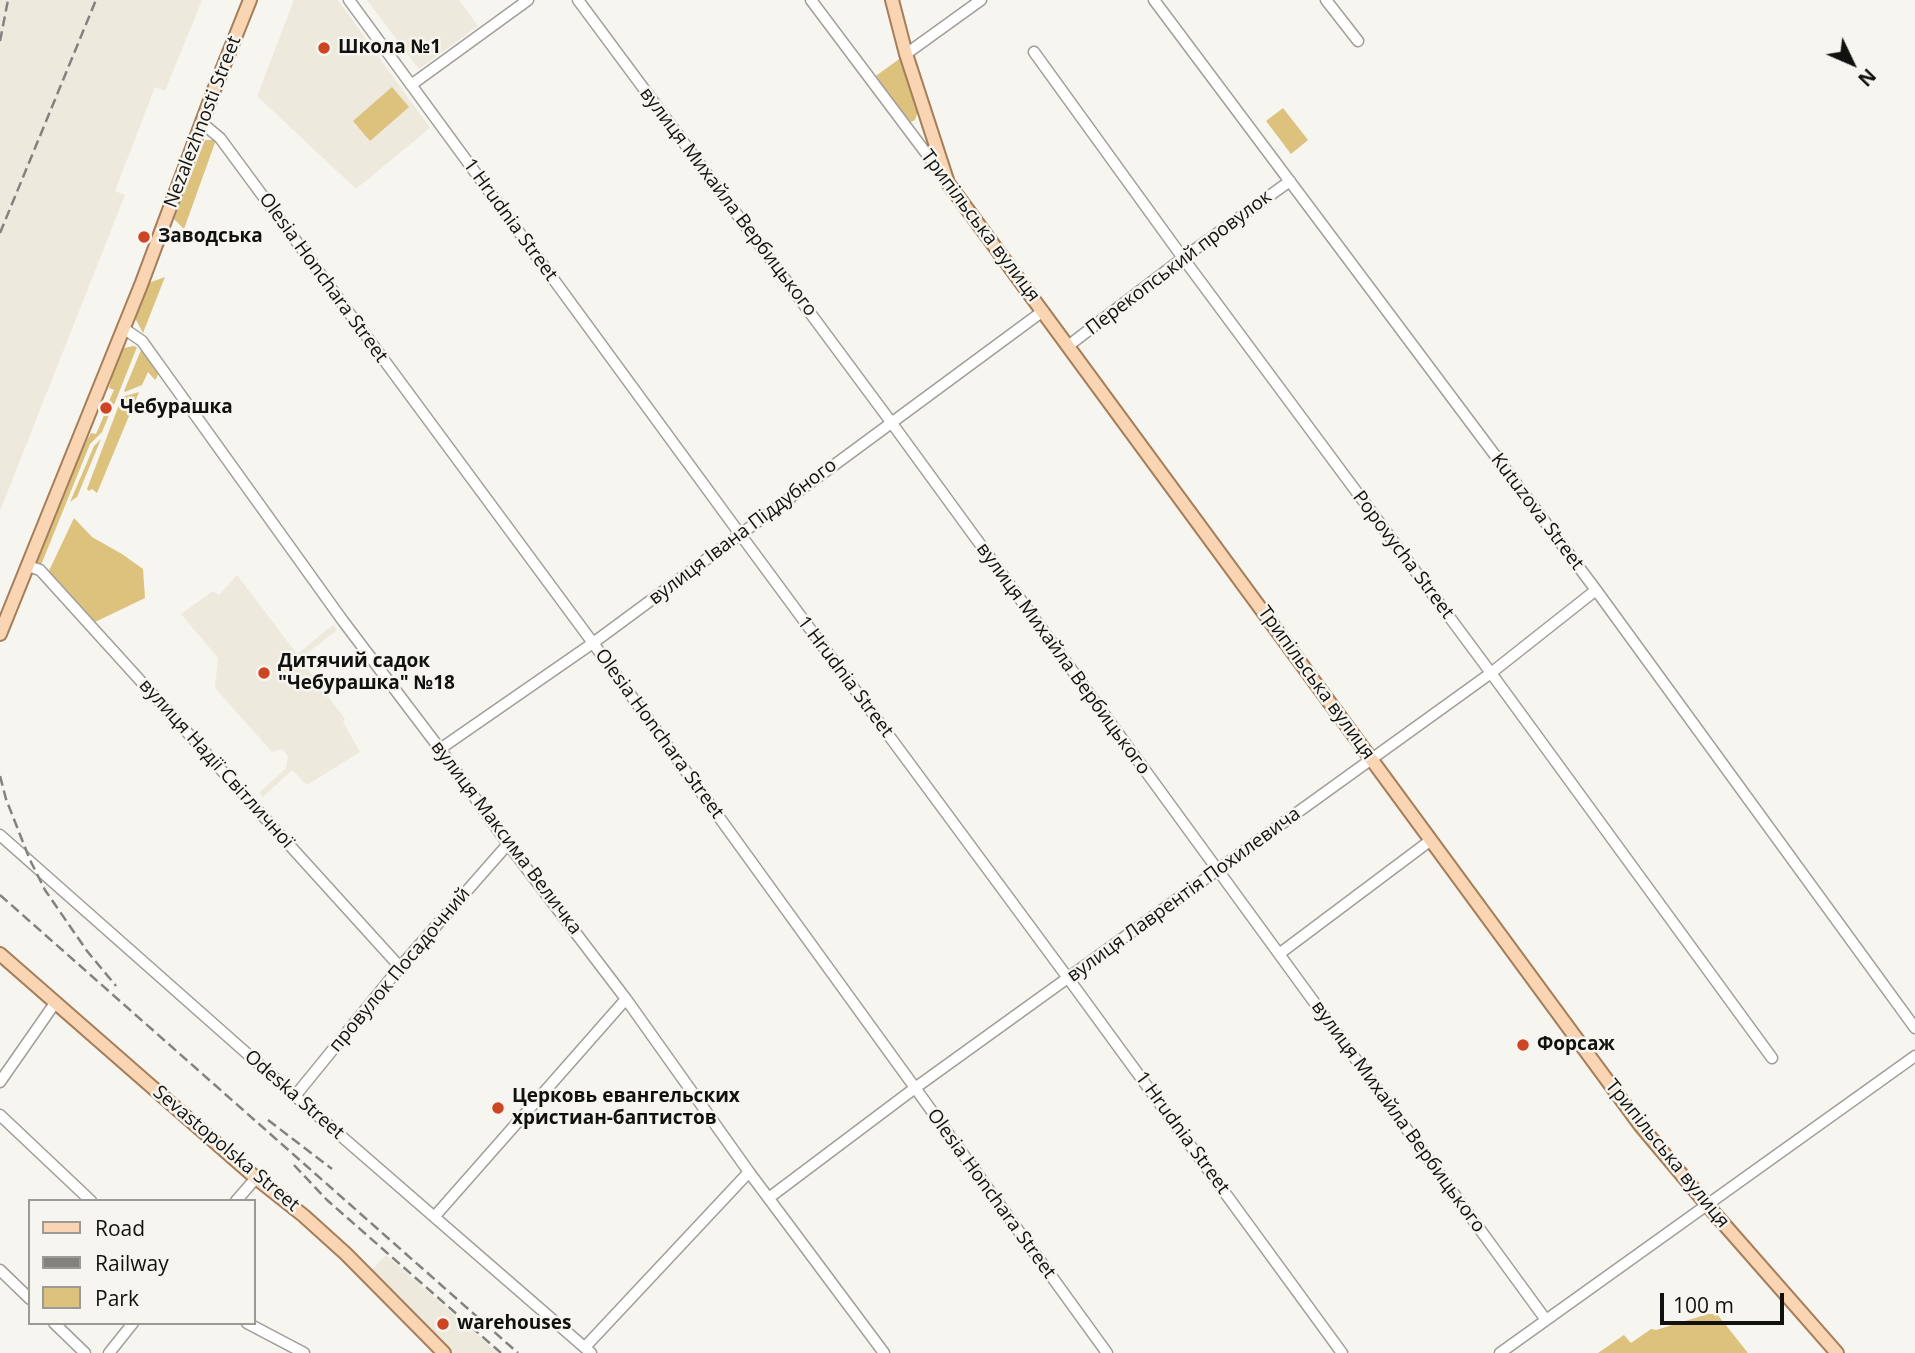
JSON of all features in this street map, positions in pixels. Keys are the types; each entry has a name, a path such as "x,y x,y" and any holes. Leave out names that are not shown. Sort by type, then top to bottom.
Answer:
{"main road":[{"name":"Nezalezhnosti Street","path":"0,634 168,216 250,0"},
{"path":"892,0 906,54 948,183"},
{"name":"Трипільська вулиця","path":"948,183 1640,1125 1707,1206 1837,1353"},
{"name":"Sevastopolska Street","path":"0,954 256,1178 304,1216 346,1254 443,1353"}],"street":[{"name":"1 Hrudnia Street","path":"349,0 1342,1353"},
{"path":"411,85 527,0"},
{"name":"вулиця Михайла Вербицького","path":"578,0 891,422 1546,1320"},
{"name":"Трипільська вулиця","path":"810,0 948,183"},
{"path":"906,54 981,0"},
{"name":"Kutuzova Street","path":"1154,0 1596,590 1915,1028"},
{"path":"1326,0 1358,41"},
{"name":"Popovycha Street","path":"1034,51 1183,258 1772,1058"},
{"name":"Olesia Honchara Street","path":"202,123 220,138 593,643 1107,1353"},
{"name":"Перекопський провулок","path":"1068,345 1290,181"},
{"name":"вулиця Івана Піддубного","path":"440,749 593,643 1043,310"},
{"name":"вулиця Максима Величка","path":"123,328 142,341 343,621 440,749 508,845 626,999 749,1172 884,1353"},
{"name":"вулиця Надії Світличної","path":"27,565 40,570 400,967"},
{"name":"вулиця Лаврентія Похилевича","path":"770,1198 915,1088 1491,673 1596,590"},
{"name":"Odeska Street","path":"0,835 588,1350"},
{"path":"1279,954 1431,840"},
{"name":"провулок Посадочний","path":"295,1096 400,967 508,845"},
{"path":"435,1216 626,999"},
{"path":"0,1082 55,1003"},
{"path":"1500,1353 1915,1056"},
{"path":"0,1115 89,1199"},
{"path":"588,1350 749,1172"},
{"path":"238,1199 256,1178"},
{"path":"0,1270 28,1297"},
{"path":"56,1325 85,1353"},
{"path":"109,1353 131,1325"},
{"path":"251,1325 304,1353"}],"shaded area":[{"path":"0,0 202,0 165,91 155,87 115,191 125,195 0,511"},
{"name":"Школа №1","path":"294,0 338,0 430,128 356,189 257,96"},
{"path":"367,0 459,0 478,26 419,69"},
{"name":"Дитячий садок \"Чебурашка\" №18","path":"237,575 297,654 333,625 337,630 300,659 345,719 343,722 360,752 307,785 292,770 263,797 259,793 286,768 288,756 282,749 272,752 215,688 218,658 181,614 213,591 219,595"},
{"path":"386,1255 498,1353 446,1353 367,1275"}],"green space":[{"path":"902,57 918,111 915,120 911,122 873,78"},
{"path":"392,87 409,107 370,141 353,121"},
{"path":"1283,108 1308,140 1291,154 1266,121"},
{"path":"205,140 216,140 184,229 174,219"},
{"path":"165,277 143,333 135,318 146,284"},
{"path":"137,347 114,405 108,403 114,390 109,388 121,350"},
{"path":"141,350 148,356 158,374 157,377 155,380 148,372 142,385 125,392 124,391"},
{"path":"139,392 97,493 92,489 89,491 87,489 122,397"},
{"path":"105,413 109,415 102,432 90,444 41,565 36,563 84,445 91,433 96,434"},
{"path":"101,439 77,497 70,502 94,446"},
{"path":"74,518 92,537 143,569 145,598 95,622 47,575"},
{"path":"1708,1314 1717,1314 1748,1353 1598,1353 1624,1335 1631,1343 1651,1329 1656,1330"}],"railway":[{"path":"0,41 8,0"},
{"path":"0,233 96,0"},
{"path":"0,776 30,860 45,890 87,951 116,986"},
{"path":"0,895 518,1353"},
{"path":"268,1120 332,1169"},
{"path":"294,1165 327,1200 501,1353"}],"place":[{"name":"Школа №1","path":"324,48"},
{"name":"Заводська","path":"144,237"},
{"name":"Чебурашка","path":"106,408"},
{"name":"Дитячий садок \"Чебурашка\" №18","path":"264,673"},
{"name":"Форсаж","path":"1523,1045"},
{"name":"Церковь евангельских христиан-баптистов","path":"498,1108"},
{"name":"warehouses","path":"443,1324"}]}
